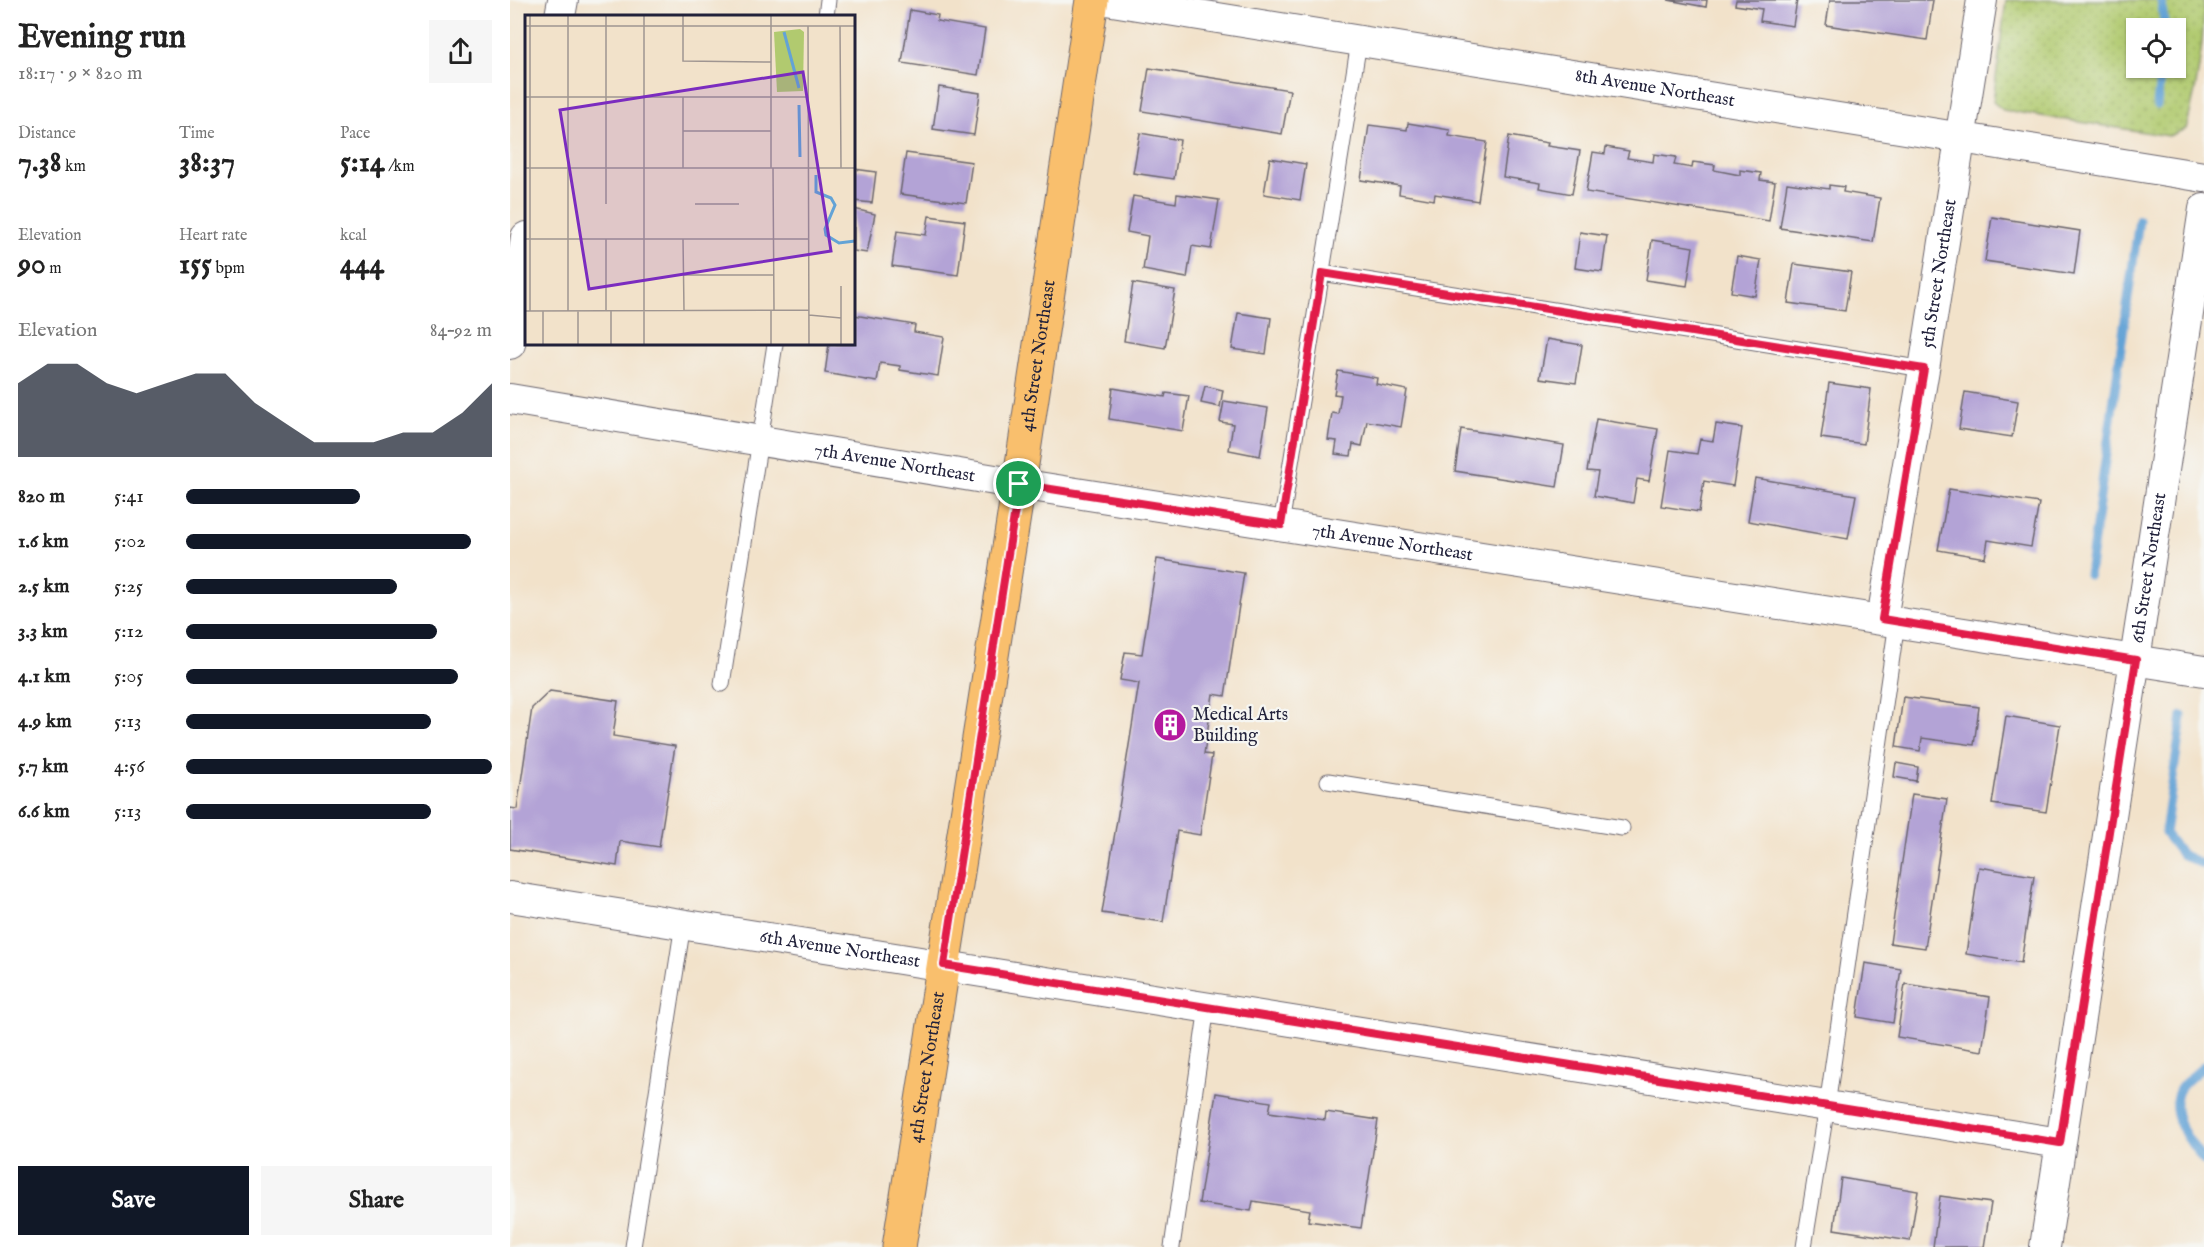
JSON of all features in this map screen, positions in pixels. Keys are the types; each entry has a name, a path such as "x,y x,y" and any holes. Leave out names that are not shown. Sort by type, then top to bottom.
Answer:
{"main road":[{"name":"4th Street Northeast","path":"899,1247 1019,484 1092,0"}],"street":[{"path":"560,15 563,0"},
{"name":"8th Avenue Northeast","path":"1106,0 2204,177"},
{"name":"5th Street Northeast","path":"1889,620 1924,369 1982,0"},
{"name":"6th Street Northeast","path":"2045,1247 2204,209"},
{"path":"510,345 525,244"},
{"name":"7th Avenue Northeast","path":"510,399 1019,484 2204,671"},
{"name":"6th Avenue Northeast","path":"510,897 2060,1143"}],"lane":[{"path":"826,15 828,0"},
{"path":"1281,525 1359,42"},
{"path":"1322,273 1924,369"},
{"path":"722,684 775,345"},
{"path":"1804,1247 1827,1106 1889,620"},
{"path":"1328,781 1622,828"},
{"path":"633,1247 683,924"},
{"path":"1172,1247 1207,1007"}],"green space":[{"path":"2006,0 2204,0 2199,65 2186,129 2169,136 2003,110 1993,102"}],"building":[{"path":"1668,0 1707,0 1706,7"},
{"path":"1736,0 1797,0 1793,26 1760,21 1762,9 1735,5"},
{"path":"1830,0 1933,0 1927,40 1826,25"},
{"path":"910,10 938,15 937,21 985,29 978,75 902,63"},
{"path":"1149,68 1290,90 1282,134 1142,111"},
{"path":"939,87 980,93 974,135 933,129"},
{"path":"1408,123 1450,130 1449,136 1487,142 1478,201 1435,194 1434,200 1399,194 1400,186 1361,180 1369,125 1407,130"},
{"path":"1140,133 1180,140 1174,179 1133,173"},
{"path":"1509,136 1548,143 1547,146 1580,151 1572,194 1539,188 1540,183 1503,177"},
{"path":"1606,147 1629,151 1627,158 1653,162 1654,154 1676,157 1674,165 1692,168 1693,162 1715,165 1714,170 1740,175 1740,170 1761,173 1760,180 1775,182 1769,221 1586,192 1593,152 1605,154"},
{"path":"906,153 972,162 966,203 900,194"},
{"path":"1270,158 1306,164 1300,200 1264,194"},
{"path":"855,169 876,172 872,203 855,201"},
{"path":"1787,183 1829,189 1829,185 1844,187 1843,192 1880,198 1873,242 1780,228"},
{"path":"1177,194 1219,200 1211,249 1192,246 1187,278 1143,270 1148,236 1127,232 1133,196 1176,203"},
{"path":"855,209 875,214 867,253 855,251"},
{"path":"929,216 965,221 958,275 892,266 897,231 926,235"},
{"path":"1992,217 2080,231 2074,274 1985,261"},
{"path":"1580,232 1607,236 1602,272 1575,268"},
{"path":"1652,240 1693,247 1687,286 1646,280"},
{"path":"1737,256 1761,260 1755,296 1731,292"},
{"path":"1794,264 1851,272 1845,311 1788,303"},
{"path":"1133,283 1175,290 1165,348 1124,341"},
{"path":"1238,313 1271,318 1266,354 1232,349"},
{"path":"855,315 915,325 914,332 944,337 938,376 900,370 900,366 880,363 877,382 825,373 829,345 855,345"},
{"path":"1547,339 1582,345 1576,383 1540,378"},
{"path":"1338,371 1377,378 1376,384 1407,390 1401,427 1367,421 1362,446 1353,444 1351,456 1335,454 1337,441 1328,440 1332,413 1338,414 1341,395 1334,394"},
{"path":"1829,383 1871,389 1864,444 1821,438"},
{"path":"1205,386 1223,390 1220,407 1201,403"},
{"path":"1113,388 1165,397 1166,393 1189,396 1183,431 1109,419"},
{"path":"1965,392 2018,401 2012,437 1959,429"},
{"path":"1224,401 1268,408 1260,456 1229,450 1233,424 1220,422"},
{"path":"1596,419 1658,429 1649,481 1637,479 1633,503 1594,496 1598,472 1587,471"},
{"path":"1716,424 1742,428 1733,486 1704,481 1699,512 1661,506 1670,450 1697,454 1700,439 1713,441"},
{"path":"1461,429 1564,445 1557,487 1455,471"},
{"path":"1755,478 1856,495 1848,539 1748,521"},
{"path":"1949,489 2039,503 2031,547 1988,540 1985,558 1938,550"},
{"name":"Medical Arts Building","path":"1157,559 1244,573 1225,696 1213,694 1204,754 1212,755 1200,835 1177,831 1163,922 1102,913 1139,683 1120,680 1125,652 1142,654"},
{"path":"550,691 618,701 613,736 675,746 659,847 620,841 617,866 510,849 510,808 517,809 532,708"},
{"path":"1903,697 1979,707 1974,745 1922,738 1920,751 1896,747"},
{"path":"2006,716 2060,725 2046,812 1992,804"},
{"path":"1896,763 1918,767 1916,781 1894,777"},
{"path":"1912,794 1947,799 1925,948 1890,943"},
{"path":"1979,867 2034,876 2021,963 1966,954"},
{"path":"1865,963 1901,969 1893,1023 1857,1017"},
{"path":"1905,984 1990,997 1982,1051 1897,1037"},
{"path":"1216,1093 1271,1102 1269,1112 1325,1120 1326,1112 1378,1120 1361,1228 1308,1221 1310,1210 1253,1201 1251,1211 1199,1203"},
{"path":"1841,1178 1918,1191 1910,1241 1834,1229"},
{"path":"1940,1196 1991,1203 1984,1247 1933,1247"}],"waterway":[{"path":"2161,0 2164,18"},
{"path":"2157,105 2160,78"},
{"path":"2089,575 2139,220"},
{"path":"2182,716 2165,833 2181,854 2204,865"},
{"path":"2204,1066 2180,1089 2176,1098 2178,1118 2192,1145 2204,1161"}],"place":[{"name":"Medical Arts Building","path":"1170,725"}],"route":[{"path":"1322,273 1924,369 1882,619 2136,660 2060,1143 944,965 1019,484 1281,525 1322,273"}]}
